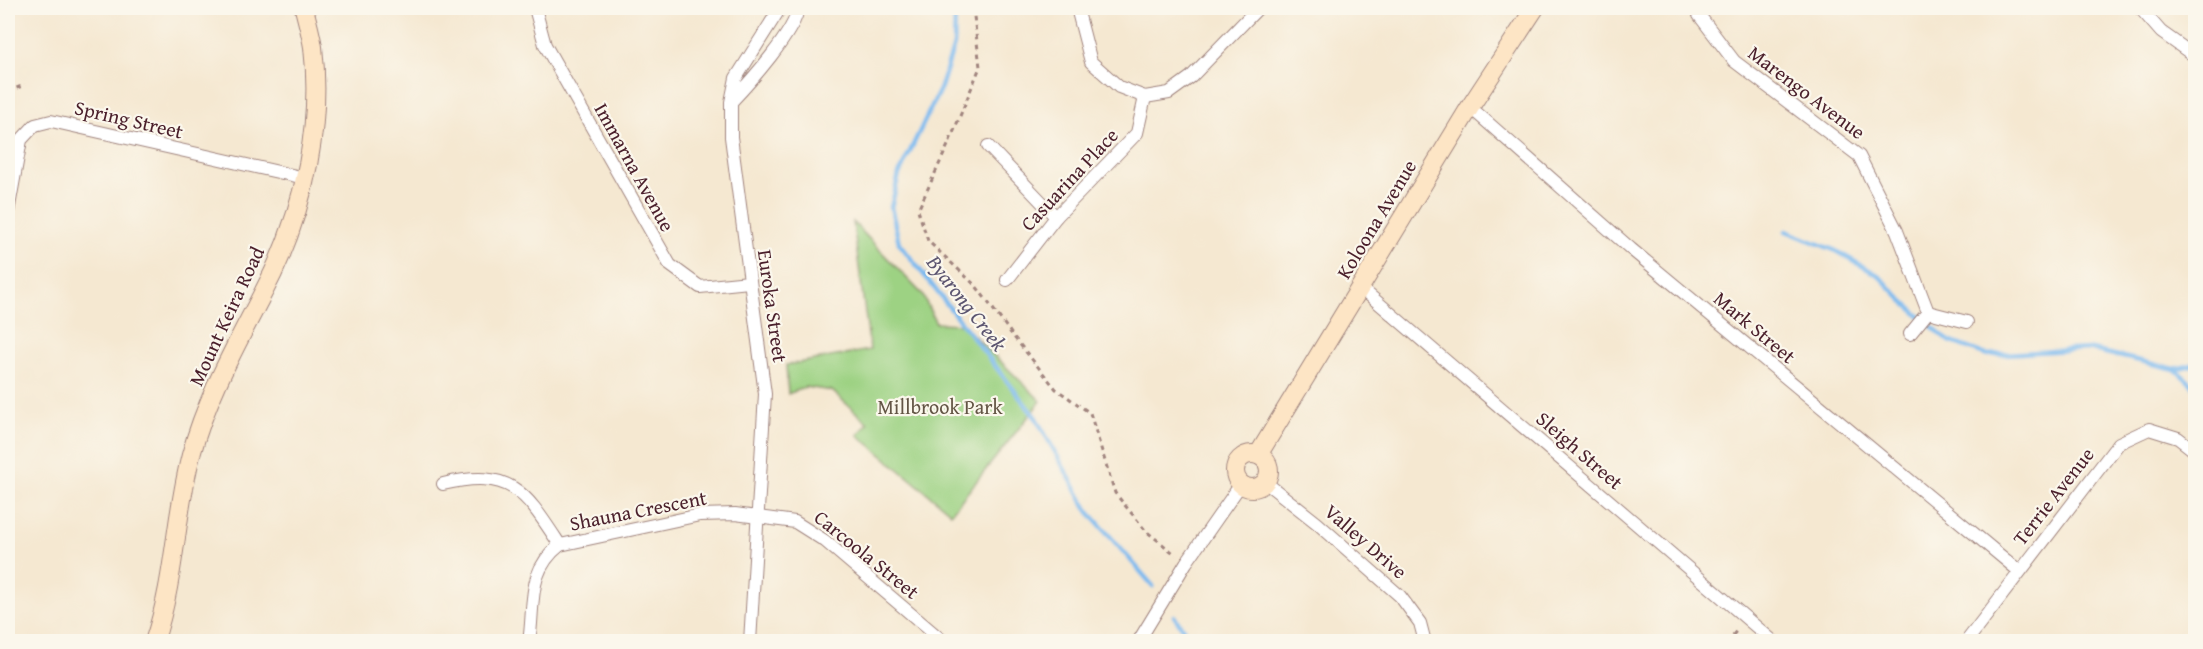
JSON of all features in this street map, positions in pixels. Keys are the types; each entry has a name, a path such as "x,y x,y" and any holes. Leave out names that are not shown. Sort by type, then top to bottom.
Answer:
{"main road":[{"name":"Mount Keira Road","path":"154,642 167,597 191,456 199,431 223,374 274,270 291,228 305,178 314,123 315,89 313,47 304,8"},
{"name":"Koloona Avenue","path":"1258,455 1470,107 1535,8"},
{"path":"1247,455 1258,455 1268,466 1269,473 1265,482 1257,488 1251,488 1241,484 1235,474 1236,464 1247,455"}],"street":[{"name":"Immarna Avenue","path":"535,8 544,45 670,265 700,287 749,282"},
{"name":"Euroka Street","path":"750,642 765,394 731,137 731,102 736,78 777,13 777,8"},
{"path":"731,102 787,33 798,8"},
{"path":"1077,8 1091,62 1119,87 1145,97 1169,93 1191,77 1258,8"},
{"name":"Marengo Avenue","path":"1698,8 1699,15 1734,61 1859,156 1897,231 1928,312"},
{"path":"2140,8 2161,32 2196,57"},
{"name":"Casuarina Place","path":"1007,280 1056,217 1137,134 1145,97"},
{"name":"Mark Street","path":"1470,107 1631,249 2019,571"},
{"name":"Spring Street","path":"8,212 21,140 35,125 51,121 305,178"},
{"path":"988,147 1056,217"},
{"name":"Sleigh Street","path":"1361,288 1774,642"},
{"path":"1910,334 1928,312 1967,322"},
{"name":"Terrie Avenue","path":"1966,642 2119,443 2149,429 2178,438 2196,452"},
{"path":"443,484 480,478 508,484 530,500 560,545"},
{"name":"Valley Drive","path":"1265,482 1317,523 1400,596 1420,623 1425,642"},
{"path":"1138,642 1185,563 1241,484"},
{"name":"Shauna Crescent","path":"529,642 534,584 545,559 560,545 700,515 757,516"},
{"name":"Carcoola Street","path":"757,516 795,522 825,541 944,642"}],"path":[{"path":"973,8 980,67 918,210 928,242 976,286 1056,389 1090,413 1115,494 1146,531 1173,554"},
{"path":"8,91 25,85"}],"green space":[{"name":"Millbrook Park","path":"853,222 922,294 936,323 962,324 1041,401 951,513 858,435 868,423 832,391 806,387 788,394 786,365 870,350"}],"waterway":[{"name":"Byarong Creek","path":"955,8 954,45 941,87 899,174 891,207 899,243 1036,418 1088,511 1153,586"},
{"path":"1786,231 1834,250 1878,275 1907,305 1949,341 1987,355 2088,349 2175,369 2196,388"},
{"path":"2175,369 2196,364"},
{"name":"Byarong Creek","path":"1174,616 1192,642"}]}
